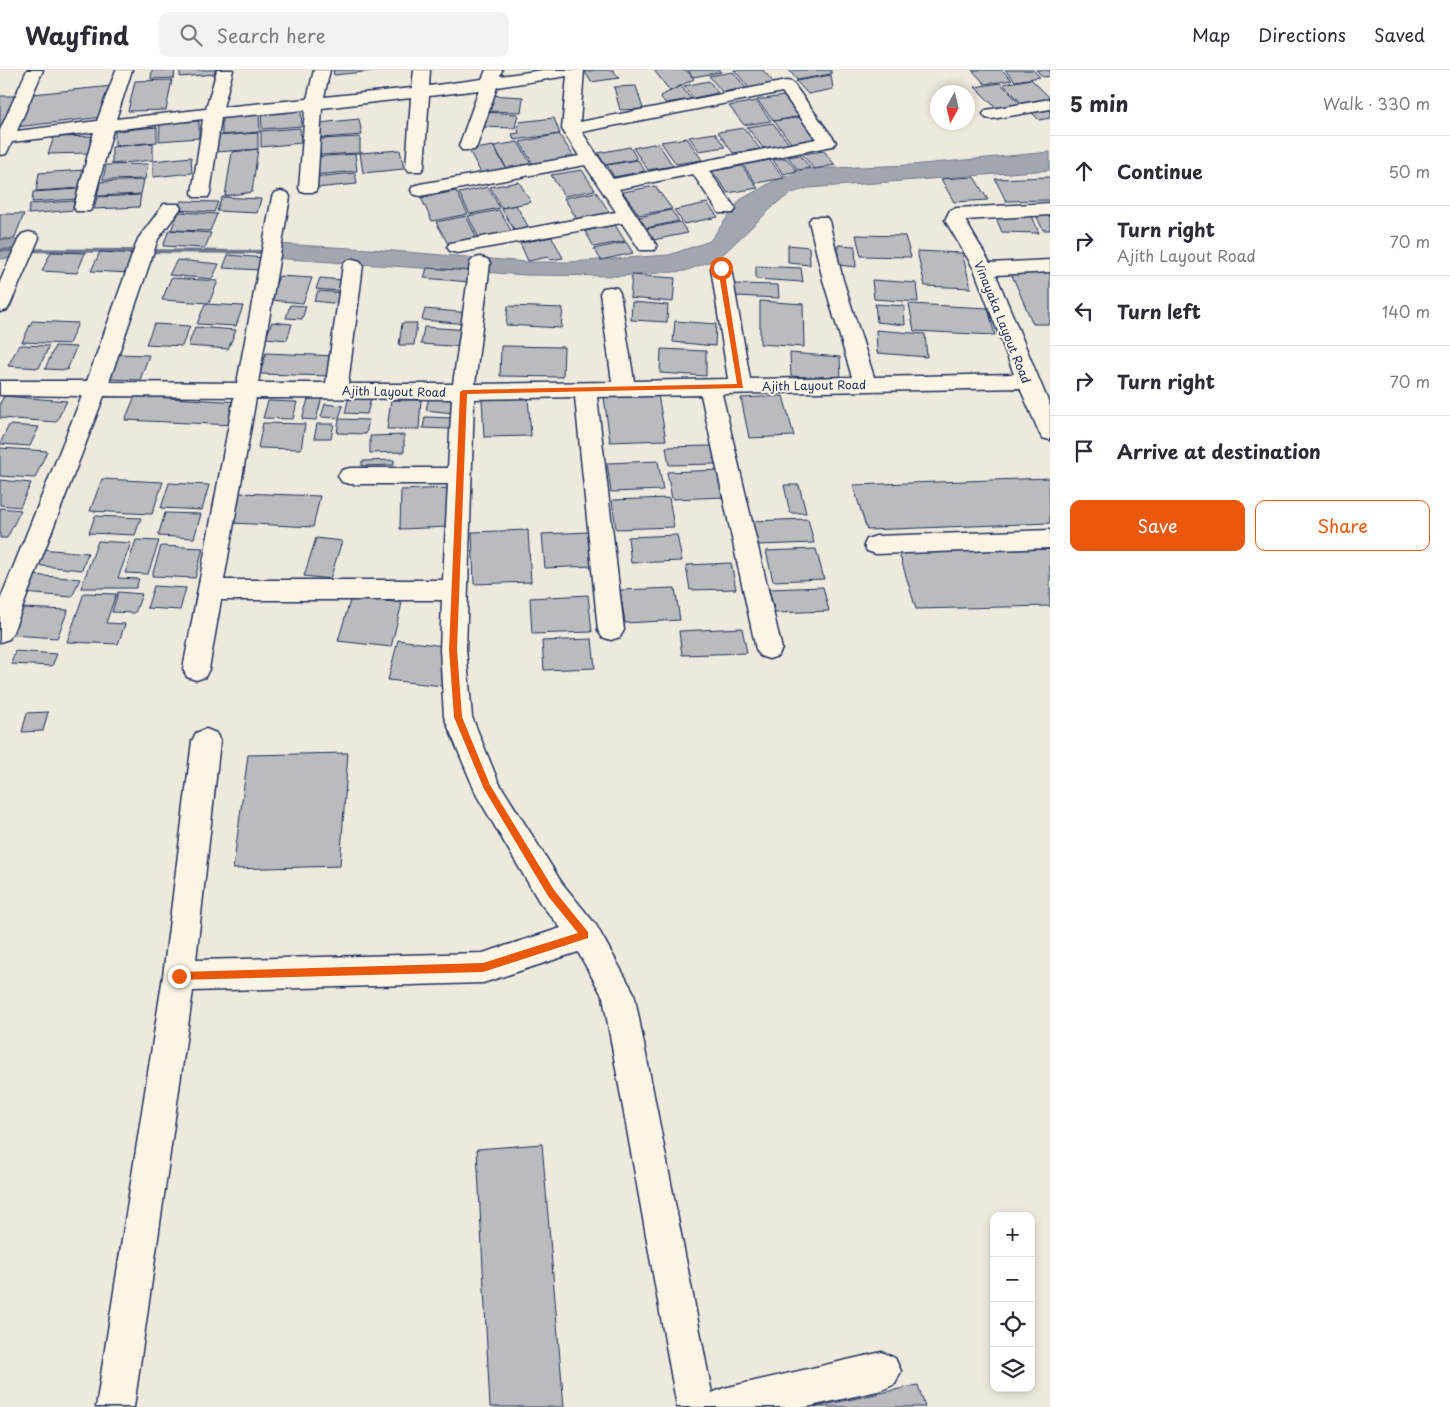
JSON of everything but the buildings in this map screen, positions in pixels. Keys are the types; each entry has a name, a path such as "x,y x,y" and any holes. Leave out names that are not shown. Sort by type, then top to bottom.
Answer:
{"street":[{"path":"2,142 35,70"},
{"path":"83,207 105,125 124,70"},
{"path":"201,193 213,113 225,70"},
{"path":"308,188 314,104 322,70"},
{"path":"416,167 422,70"},
{"path":"2,142 105,125 420,93 491,78 575,70 571,129 647,246"},
{"path":"468,146 491,78"},
{"path":"571,129 786,86 827,142 609,186"},
{"path":"992,114 1050,104"},
{"path":"420,190 590,159"},
{"path":"698,168 726,209"},
{"path":"196,669 281,197"},
{"path":"0,632 95,390 145,247 171,208"},
{"name":"Vinayaka Layout Road","path":"1050,209 957,214 955,220 984,269 1037,390 1050,432"},
{"path":"457,247 628,216"},
{"path":"819,221 833,280 866,384"},
{"path":"0,305 25,247"},
{"path":"480,263 463,392 453,649 458,717 487,787 551,893 585,935 618,993 696,1407"},
{"path":"336,391 353,265"},
{"path":"984,269 1050,266"},
{"path":"721,268 740,386"},
{"path":"610,293 624,388"},
{"name":"Ajith Layout Road","path":"0,388 463,392 585,388 710,388 866,384 1037,390"},
{"path":"585,388 611,630"},
{"path":"710,388 769,649"},
{"path":"350,476 460,476"},
{"path":"876,545 1050,539"},
{"path":"211,590 455,590"},
{"path":"115,1407 179,976 206,741"},
{"path":"179,976 483,968 585,935"},
{"path":"724,1407 882,1371"}],"shaded area":[{"path":"1050,152 1050,170 808,188 792,193 778,202 719,258 685,271 620,276 526,275 273,258 277,244 369,249 527,262 570,262 669,255 710,241 740,200 772,182 804,169 912,165"},
{"path":"0,240 21,240 11,258 0,259"}],"waterway":[{"path":"0,250 269,252"}],"route":[{"path":"179,976 483,968 585,935 551,893 487,787 458,717 453,649 463,392 740,386 721,268"}]}
